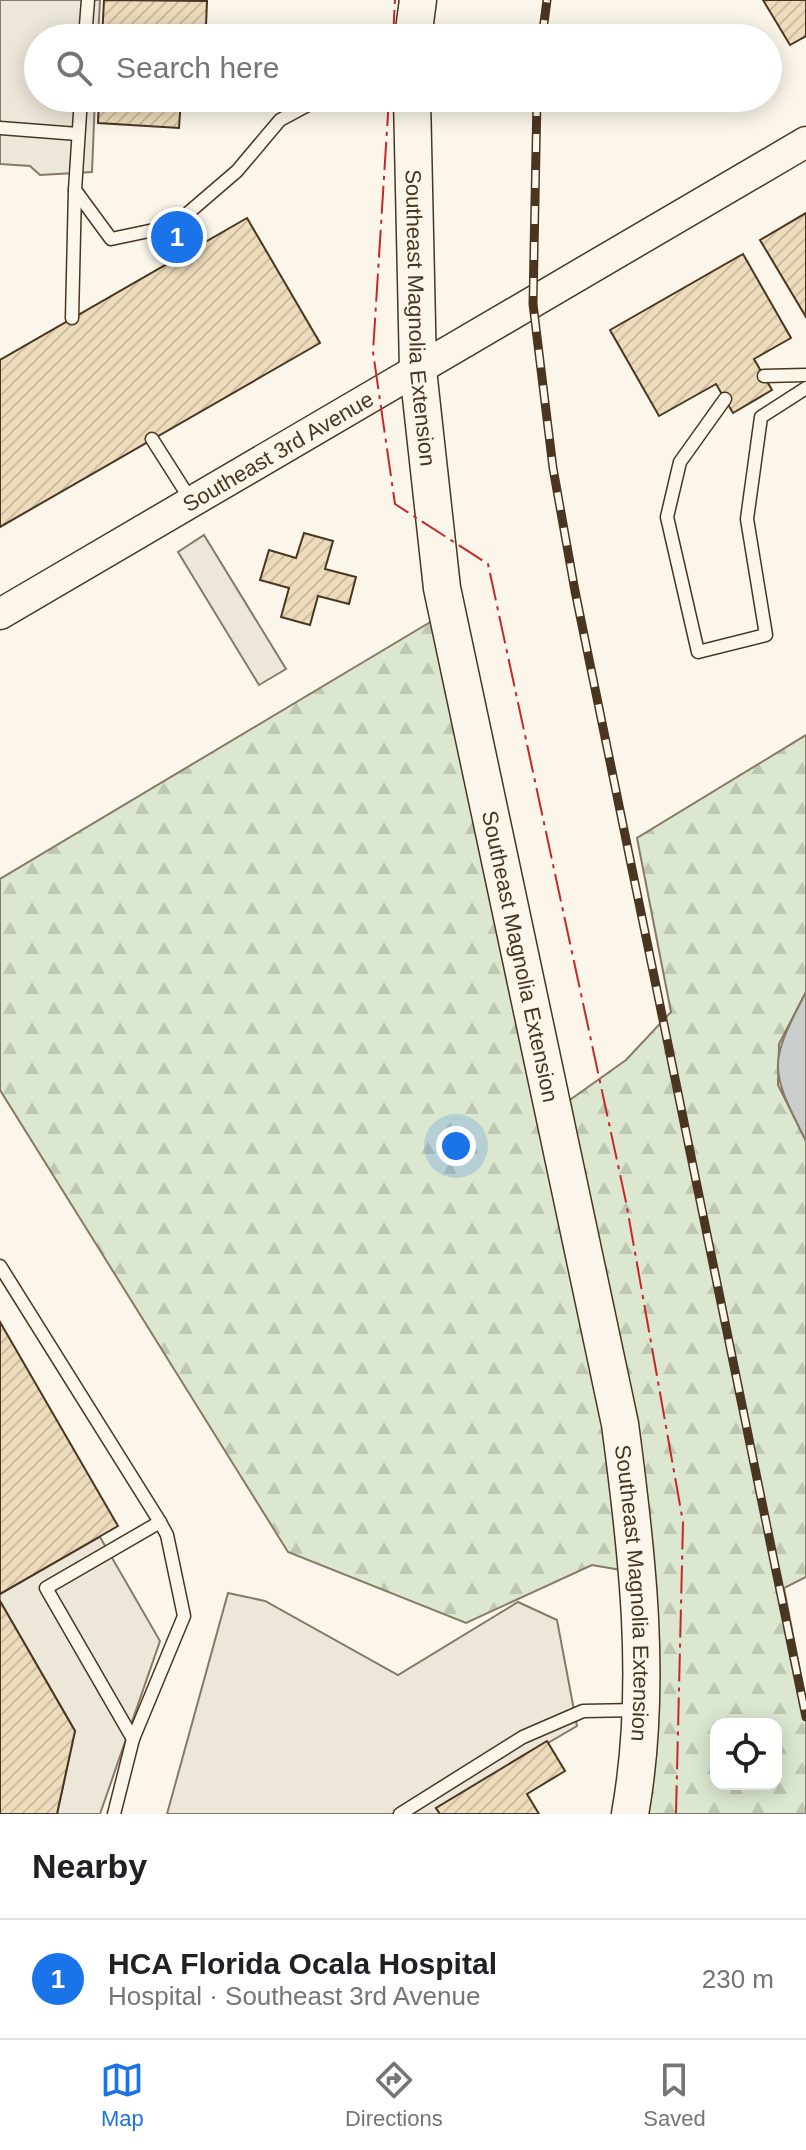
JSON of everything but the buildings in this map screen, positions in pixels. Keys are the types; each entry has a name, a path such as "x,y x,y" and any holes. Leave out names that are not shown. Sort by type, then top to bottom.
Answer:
{"main road":[{"path":"415,24 418,0"},
{"name":"Southeast Magnolia Extension","path":"412,112 418,370 442,588 620,1424 634,1527 641,1669 630,1814"}],"street":[{"name":"Southeast 3rd Avenue","path":"0,614 806,142"}],"lane":[{"path":"86,24 88,0"},
{"path":"72,318 80,112"},
{"path":"75,190 111,239 173,226 237,171 280,120 295,112"},
{"path":"0,128 78,134"},
{"path":"764,376 806,375"},
{"path":"725,399 680,462 667,517 698,652 766,635 747,519 761,417 806,388"},
{"path":"152,439 192,502"},
{"path":"0,1266 167,1535 184,1616 133,1739 114,1814"},
{"path":"133,1739 46,1588 160,1522"},
{"path":"400,1814 523,1737 583,1711 638,1710"}],"green space":[{"path":"432,621 605,1428 621,1570 592,1565 466,1623 288,1552 0,1090 0,879"},
{"path":"806,735 806,992 779,1044 778,1085 806,1141 806,1577 784,1588 806,1702 806,1814 645,1814 649,1796 567,1102 626,1060 671,1012 637,838"}],"shaded area":[{"path":"0,0 100,0 99,24 24,24 24,112 94,112 92,172 40,175 30,166 0,164"},
{"path":"204,535 286,669 259,685 178,552"},
{"path":"806,992 806,1141 785,1097 778,1066 785,1036"},
{"path":"100,1537 160,1641 100,1814 57,1814 75,1731 0,1601 0,1594"},
{"path":"228,1593 265,1601 398,1675 518,1602 557,1620 577,1726 436,1808 440,1814 167,1814"}],"railway":[{"path":"544,24 547,0"},
{"path":"537,112 533,304 553,468 575,591 806,1717"}],"power":[{"path":"394,24 395,0"},
{"path":"388,112 373,352 395,504 488,564 626,1202 683,1522 676,1814"}],"place":[{"name":"HCA Florida Ocala Hospital","path":"177,237"}]}
